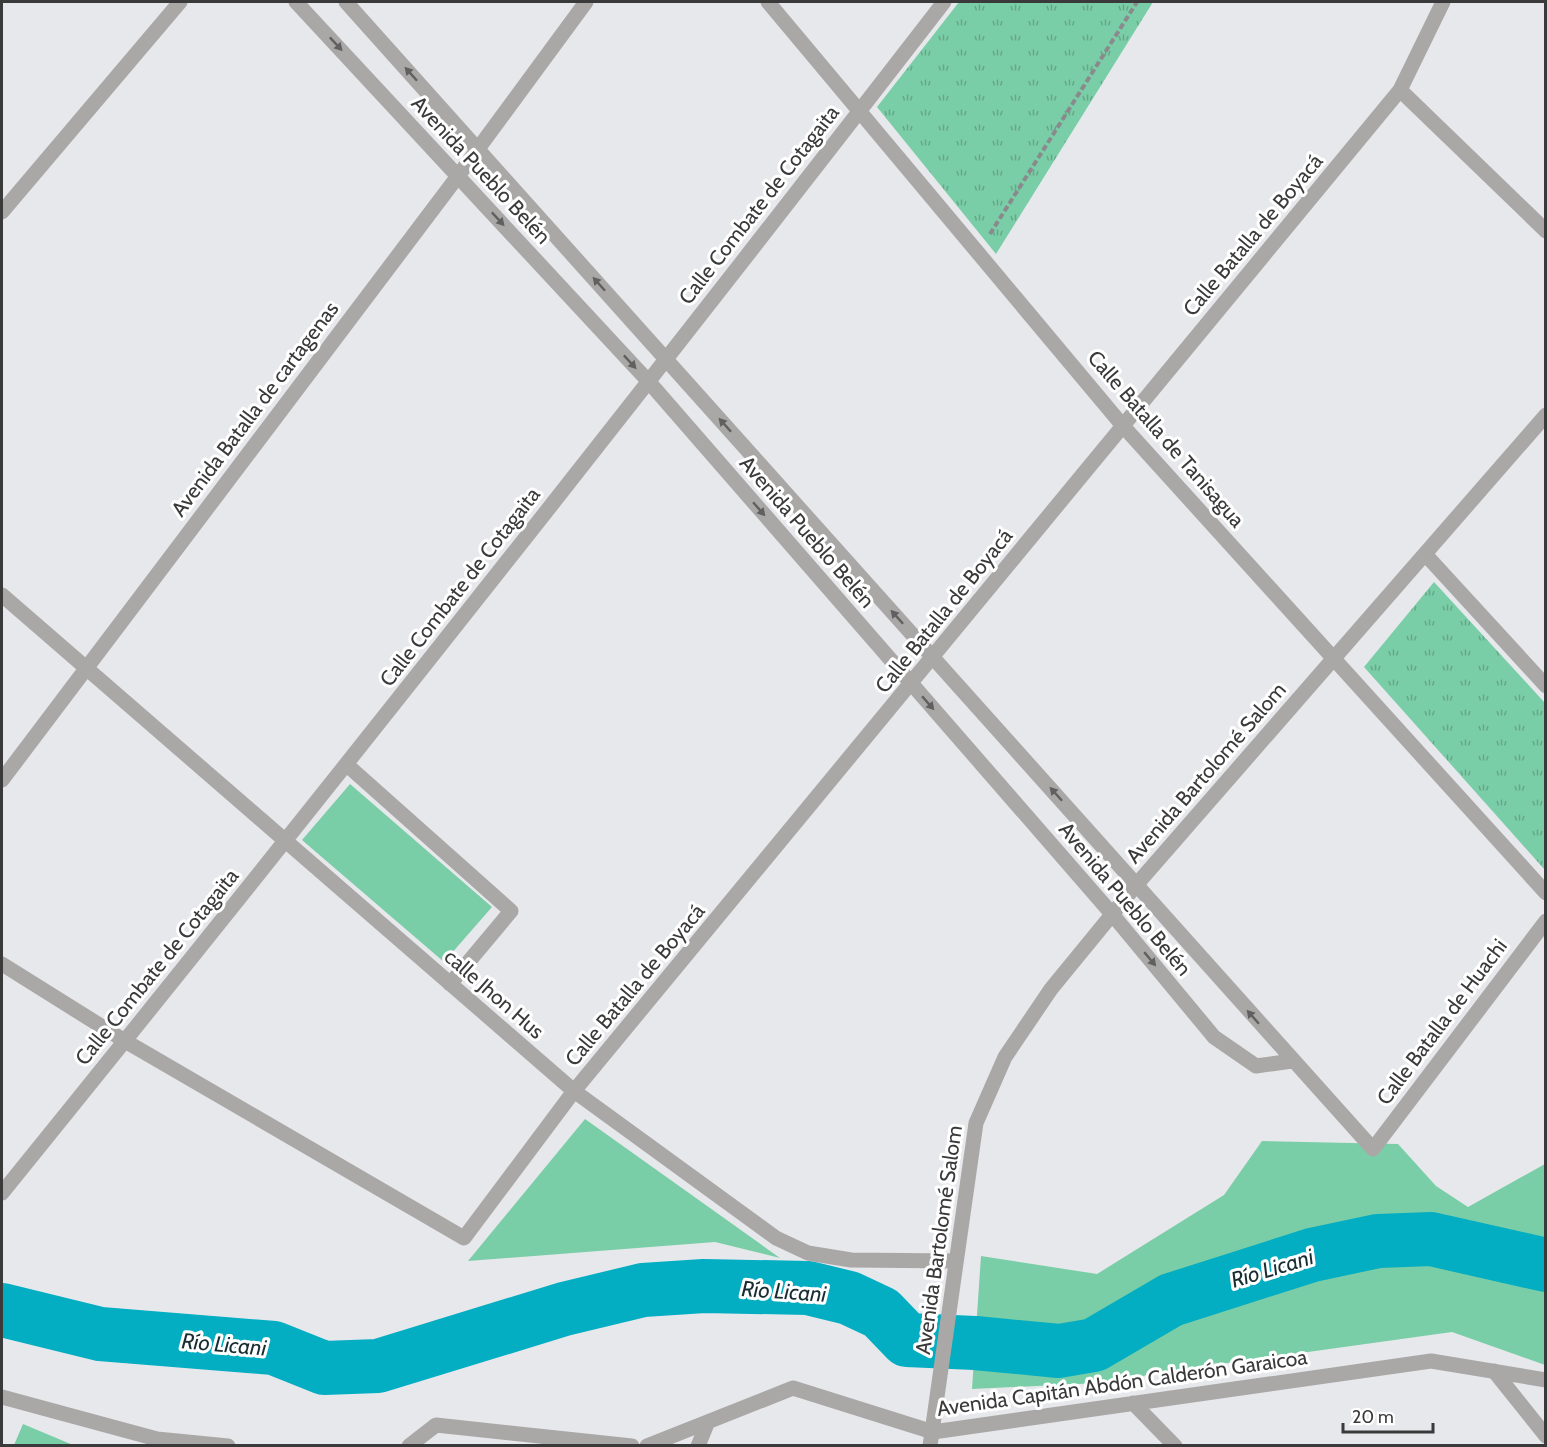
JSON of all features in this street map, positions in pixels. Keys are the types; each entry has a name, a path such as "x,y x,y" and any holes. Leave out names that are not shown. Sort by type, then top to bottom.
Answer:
{"street":[{"path":"2,212 180,2"},
{"name":"Avenida Pueblo Belén","path":"296,2 649,382 1112,914 1214,1037 1256,1066 1292,1061"},
{"name":"Avenida Pueblo Belén","path":"346,2 1373,1149"},
{"name":"Avenida Batalla de cartagenas","path":"2,780 458,176 586,2"},
{"name":"Calle Batalla de Tanisagua","path":"768,2 1123,426 1545,892"},
{"name":"Calle Combate de Cotagaita","path":"2,1193 286,842 649,382 944,2"},
{"name":"Calle Batalla de Boyacá","path":"125,1041 464,1238 574,1091 912,685 1400,90 1443,2"},
{"path":"1400,90 1545,231"},
{"name":"Avenida Bartolomé Salom","path":"932,1438 942,1375 946,1316 976,1123 1005,1057 1051,989 1137,884 1545,415"},
{"path":"1425,554 1545,686"},
{"name":"calle Jhon Hus","path":"2,595 574,1091 776,1238 808,1253 851,1260 956,1261"},
{"path":"346,765 511,911 450,984"},
{"name":"Calle Batalla de Huachi","path":"1373,1149 1545,921"},
{"path":"2,964 125,1041"},
{"name":"Avenida Capitán Abdón Calderón Garaicoa","path":"647,1446 793,1388 932,1438 1134,1403 1431,1361 1545,1380"},
{"path":"1494,1371 1545,1436"},
{"path":"2,1396 157,1439 228,1446"},
{"path":"1134,1403 1175,1446"},
{"path":"698,1446 707,1424"},
{"path":"408,1446 436,1425 632,1446"}],"path":[{"path":"979,252 1137,2"}],"green space":[{"path":"959,2 1153,2 996,254 877,107"},
{"path":"1434,582 1545,703 1545,870 1364,667"},
{"path":"350,784 492,907 444,962 302,840"},
{"path":"585,1119 780,1258 715,1242 468,1261"},
{"path":"1262,1141 1398,1144 1436,1186 1468,1207 1545,1164 1545,1365 1452,1332 1099,1383 972,1389 981,1256 1097,1274 1224,1195"},
{"path":"23,1424 73,1445 14,1445"}],"waterway":[{"name":"Río Licani","path":"2,1310 100,1334 274,1348 324,1368 378,1366 564,1309 643,1290 704,1286 808,1288 849,1298 881,1313 907,1340 975,1343 1059,1351 1094,1345 1171,1300 1312,1255 1378,1241 1431,1239 1546,1265"}]}
